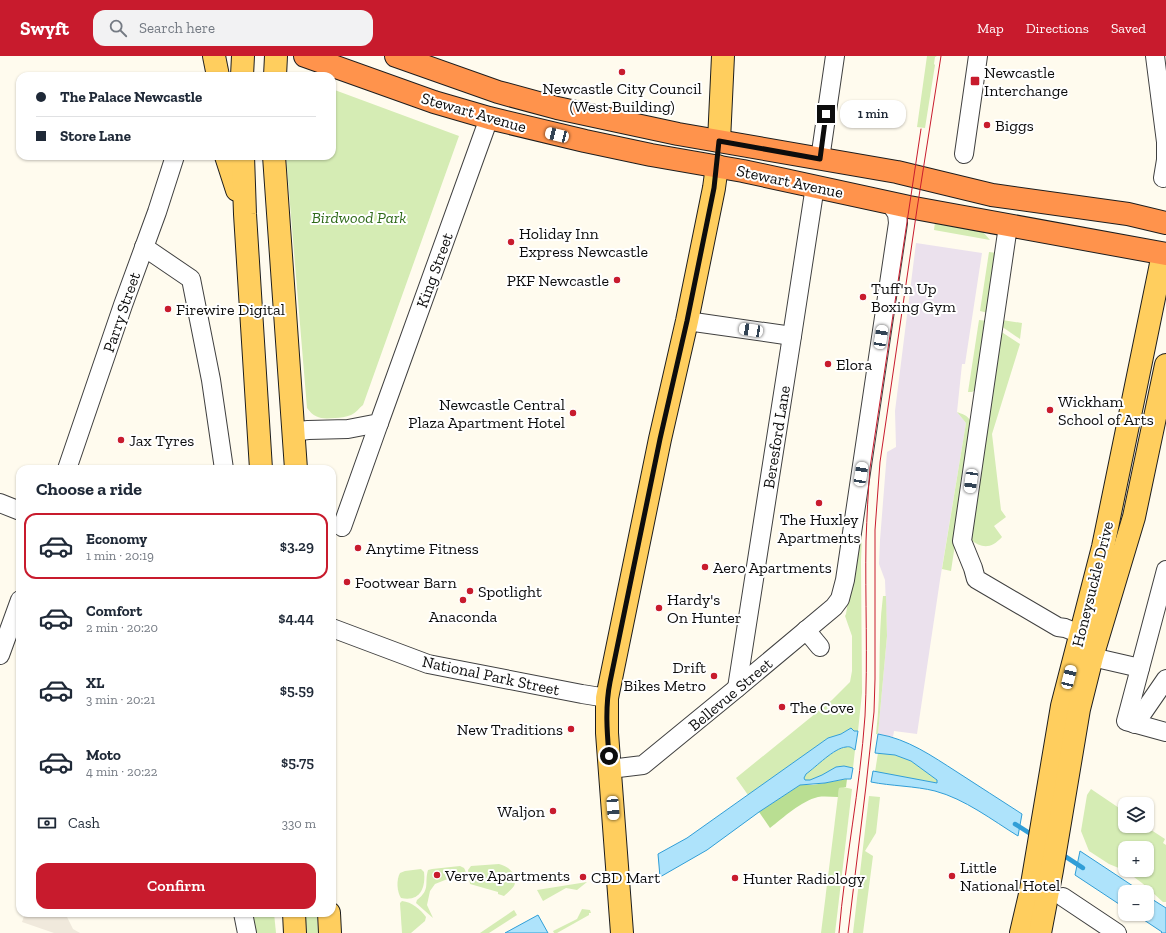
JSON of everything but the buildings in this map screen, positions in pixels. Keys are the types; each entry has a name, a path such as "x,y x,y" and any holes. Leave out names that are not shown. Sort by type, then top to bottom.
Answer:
{"highway":[{"name":"Stewart Avenue","path":"305,56 434,102 489,118 585,142 651,156 717,166 890,203 1008,226 1165,248"},
{"name":"Stewart Avenue","path":"396,56 498,92 550,106 678,134 897,172 992,195 1128,214 1166,223"},
{"path":"717,166 719,141"}],"main road":[{"path":"214,56 217,72"},
{"path":"242,72 243,56"},
{"path":"275,72 276,56"},
{"path":"719,141 723,56"},
{"path":"227,160 245,214"},
{"path":"243,160 245,214 261,465"},
{"path":"274,160 296,465"},
{"path":"622,933 607,728 607,698 660,439 687,321 714,188 717,166"},
{"name":"Honeysuckle Drive","path":"1051,825 1062,706 1103,547 1165,248"},
{"name":"Honeysuckle Drive","path":"1040,933 1044,865 1051,825 1092,657 1134,517 1166,365"},
{"name":"Honeysuckle Drive","path":"1022,933 1044,865"},
{"path":"294,917 295,933"},
{"path":"329,917 330,933"}],"street":[{"path":"820,159 834,56"},
{"path":"964,154 978,56"},
{"path":"1155,56 1166,142 1165,166"},
{"name":"King Street","path":"342,527 489,118"},
{"name":"Parry Street","path":"68,465 174,160"},
{"name":"Beresford Lane","path":"737,688 814,186"},
{"name":"Bellevue Street","path":"610,768 643,765 834,607 840,599 846,572 898,222 897,214 890,203"},
{"path":"1008,226 962,541 976,579 1058,627 1080,634"},
{"path":"144,247 191,279 210,380 223,465"},
{"path":"687,321 792,336"},
{"path":"293,432 308,430 348,430 379,423"},
{"path":"0,503 16,509"},
{"path":"1166,570 1126,721 1166,732"},
{"path":"0,655 16,611"},
{"name":"National Park Street","path":"336,630 428,664 607,698"},
{"path":"806,630 820,647"},
{"path":"1092,657 1140,668"},
{"path":"1135,724 1166,679"},
{"path":"1063,897 1117,933"},
{"path":"244,917 247,933"}],"shaded area":[{"path":"916,243 982,253 965,364 962,364 957,412 966,423 940,580 917,734 894,731 893,737 878,734 887,636 885,580 879,564 880,540 887,452 896,447 895,411"},
{"path":"24,917 67,917 73,929 80,933 54,933 22,922"}],"green space":[{"path":"927,56 937,56 935,57 925,128 917,127"},
{"name":"Birdwood Park","path":"336,90 459,136 363,405 349,416 341,418 319,418 307,408 286,160 336,160"},
{"path":"935,222 983,232 990,240 934,230"},
{"path":"989,252 997,253 988,313 980,311"},
{"path":"979,320 988,321 977,389 972,392 968,392"},
{"path":"1002,320 1022,323 1020,339 1001,326"},
{"path":"1000,331 1020,344 992,434 1001,510 1006,517 994,526 1002,537 990,546 982,546 970,539"},
{"path":"957,412 969,418 972,431 951,571 942,569 966,423"},
{"path":"863,505 861,562 862,693 858,731 854,731 851,728 841,734 828,738 748,795 736,778 832,700 850,682 852,671 852,636 845,616"},
{"path":"883,596 886,596 887,636 878,734 876,734 879,700 880,630"},
{"path":"845,747 850,747 855,750 853,768 844,766 836,767 822,775 810,780 805,780 804,778 806,774 830,755"},
{"path":"878,753 895,755 911,761 937,780 938,783 875,772"},
{"path":"847,779 846,787 839,788 838,797 818,797 805,802 792,810 770,828 759,812 800,785 813,785"},
{"path":"843,787 852,789 835,933 821,933 839,788"},
{"path":"1091,789 1118,807 1118,833 1154,832 1165,839 1163,843 1166,845 1166,902 1163,902 1154,894 1154,885 1144,885 1134,877 1154,877 1154,841 1118,841 1118,868 1109,864 1089,851 1081,831 1087,795"},
{"path":"869,796 880,797 876,833 865,851 873,856 863,933 853,933"},
{"path":"499,864 510,869 515,879 514,886 504,896 498,894 498,892 470,884 468,870 471,866"},
{"path":"460,866 464,868 466,872 465,882 450,878 435,884 430,891 427,905 433,918 416,903 426,889 428,870"},
{"path":"421,869 424,872 424,884 420,893 412,898 401,898 398,886 400,873"},
{"path":"587,882 577,890 566,888 543,901 537,890"},
{"path":"402,901 416,906 426,917 425,921 411,933 402,933 400,903"},
{"path":"582,909 590,910 591,913 557,933 554,933 553,931 577,919"},
{"path":"514,910 517,915 489,933 480,933"},
{"path":"252,917 274,917 276,933 254,933"},
{"path":"305,917 317,917 318,933 307,933"}],"water":[{"path":"851,728 854,731 858,731 855,750 851,747 841,748 825,758 806,774 804,778 805,780 810,780 836,767 844,766 853,768 851,779 800,785 759,812 707,850 660,877 658,854 687,838 828,738 841,734"},
{"path":"878,734 889,736 919,749 1022,814 1018,836 978,810 957,799 927,789 871,782 873,771 937,783 937,780 911,761 895,755 875,753"},
{"path":"1080,851 1131,885 1118,885 1118,903 1075,875"},
{"path":"1154,900 1166,908 1166,933 1161,933 1162,932 1146,921 1154,921"},
{"path":"538,915 548,933 505,933"}],"waterway":[{"path":"1015,824 1034,836"},
{"path":"1060,853 1083,868"}],"tram line":[{"path":"848,933 874,712 875,530 880,462 941,56"},
{"path":"839,933 860,771 865,716 866,541 870,468 921,129"}],"place":[{"name":"Newcastle City Council (West Building)","path":"622,72"},
{"name":"Newcastle Interchange","path":"975,81"},
{"name":"Biggs","path":"987,125"},
{"name":"Holiday Inn Express Newcastle","path":"511,242"},
{"name":"PKF Newcastle","path":"617,280"},
{"name":"Tuff'n Up Boxing Gym","path":"863,297"},
{"name":"Firewire Digital","path":"168,309"},
{"name":"Elora","path":"828,364"},
{"name":"Wickham School of Arts","path":"1050,410"},
{"name":"Newcastle Central Plaza Apartment Hotel","path":"573,413"},
{"name":"Jax Tyres","path":"121,440"},
{"name":"The Huxley Apartments","path":"819,503"},
{"name":"Anytime Fitness","path":"358,548"},
{"name":"Aero Apartments","path":"705,567"},
{"name":"Footwear Barn","path":"347,582"},
{"name":"Spotlight","path":"470,591"},
{"name":"Anaconda","path":"463,600"},
{"name":"Hardy's On Hunter","path":"659,608"},
{"name":"Drift Bikes Metro","path":"714,676"},
{"name":"The Cove","path":"782,707"},
{"name":"New Traditions","path":"571,729"},
{"name":"Waljon","path":"553,811"},
{"name":"Verve Apartments","path":"437,875"},
{"name":"Little National Hotel","path":"952,876"},
{"name":"CBD Mart","path":"583,877"},
{"name":"Hunter Radiology","path":"735,878"}],"route":[{"path":"609,756 607,698 660,439 687,321 714,188 719,141 820,159 826,114"}]}
